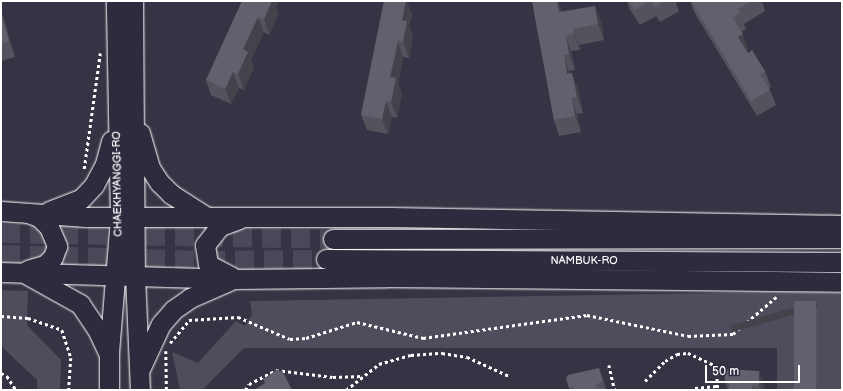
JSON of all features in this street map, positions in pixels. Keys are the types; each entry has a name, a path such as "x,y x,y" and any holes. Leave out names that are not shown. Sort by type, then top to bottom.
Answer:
{"main road":[{"name":"CHAEKHYANGGI-RO","path":"116,1 125,113 127,216 135,276 140,390"},
{"name":"CHAEKHYANGGI-RO","path":"125,113 133,1"},
{"path":"44,212 81,199 94,185 105,164 125,113"},
{"path":"125,113 150,168 159,182 171,194 207,217"},
{"path":"1,211 44,212 86,217 245,216 704,220 842,225"},
{"path":"21,272 45,265 53,257 57,246 49,226 39,217 22,212"},
{"name":"CHAEKHYANGGI-RO","path":"109,390 109,356 116,275 127,216"},
{"path":"235,279 208,264 205,245 220,226 245,216"},
{"path":"710,238 807,224"},
{"name":"NAMBUK-RO","path":"333,239 842,238"},
{"name":"NAMBUK-RO","path":"326,259 740,263 842,262"},
{"path":"740,263 842,272"},
{"path":"1,272 235,279 388,277 842,282"},
{"path":"21,272 80,304 96,329 109,356"},
{"path":"140,370 162,324 174,310 190,298 235,279"}],"path":[{"path":"83,174 101,48"},
{"path":"167,390 166,348 189,320 238,317 290,338 306,338 357,322 423,338 587,315 688,336 733,334 779,295"},
{"path":"1,316 28,318 62,330 71,358 69,390"},
{"path":"346,390 379,364 411,355 442,353 467,356 510,376"},
{"path":"645,381 664,361 677,354 688,353 714,365 717,373 717,388 695,388"},
{"path":"609,365 615,390"},
{"path":"245,390 249,384 276,370 333,377 364,376"},
{"path":"717,373 730,372"},
{"path":"1,373 7,376 16,390"}],"shaded area":[{"path":"1,290 28,291 27,325 61,360 60,390 37,390 37,380 1,346"},
{"path":"777,292 842,293 842,390 777,390 777,348 244,348 202,390 180,390 172,352 198,363 236,321 245,326 252,315 250,301"}],"building":[{"path":"242,1 272,1 264,19 258,17 243,49 248,52 238,74 233,72 225,89 206,80"},
{"path":"384,1 406,1 402,20 407,21 403,42 398,41 390,77 396,78 391,102 386,101 382,119 361,115"},
{"path":"532,1 557,1 559,12 595,6 598,24 573,29 574,34 566,36 569,54 564,55 567,74 572,73 577,97 572,98 575,116 554,120"},
{"path":"629,1 649,1 634,10"},
{"path":"651,1 664,1 655,7"},
{"path":"691,1 751,1 738,9 740,13 733,18 743,34 738,37 748,53 752,50 765,71 760,74 770,90 751,101"},
{"path":"1,12 9,41 1,44"},
{"path":"794,301 816,301 816,389 794,389"},
{"path":"599,368 603,382 596,384 597,388 608,390 574,390 573,387 569,388 566,378 568,375"},
{"path":"278,369 280,372 282,370 292,390 254,390 265,383 263,379"},
{"path":"728,369 759,371 759,385 752,386 752,389 755,390 729,390 729,383 725,383 725,372"}],"tunnel":[{"path":"1,233 333,239"},
{"path":"1,254 206,260 326,259"}]}
